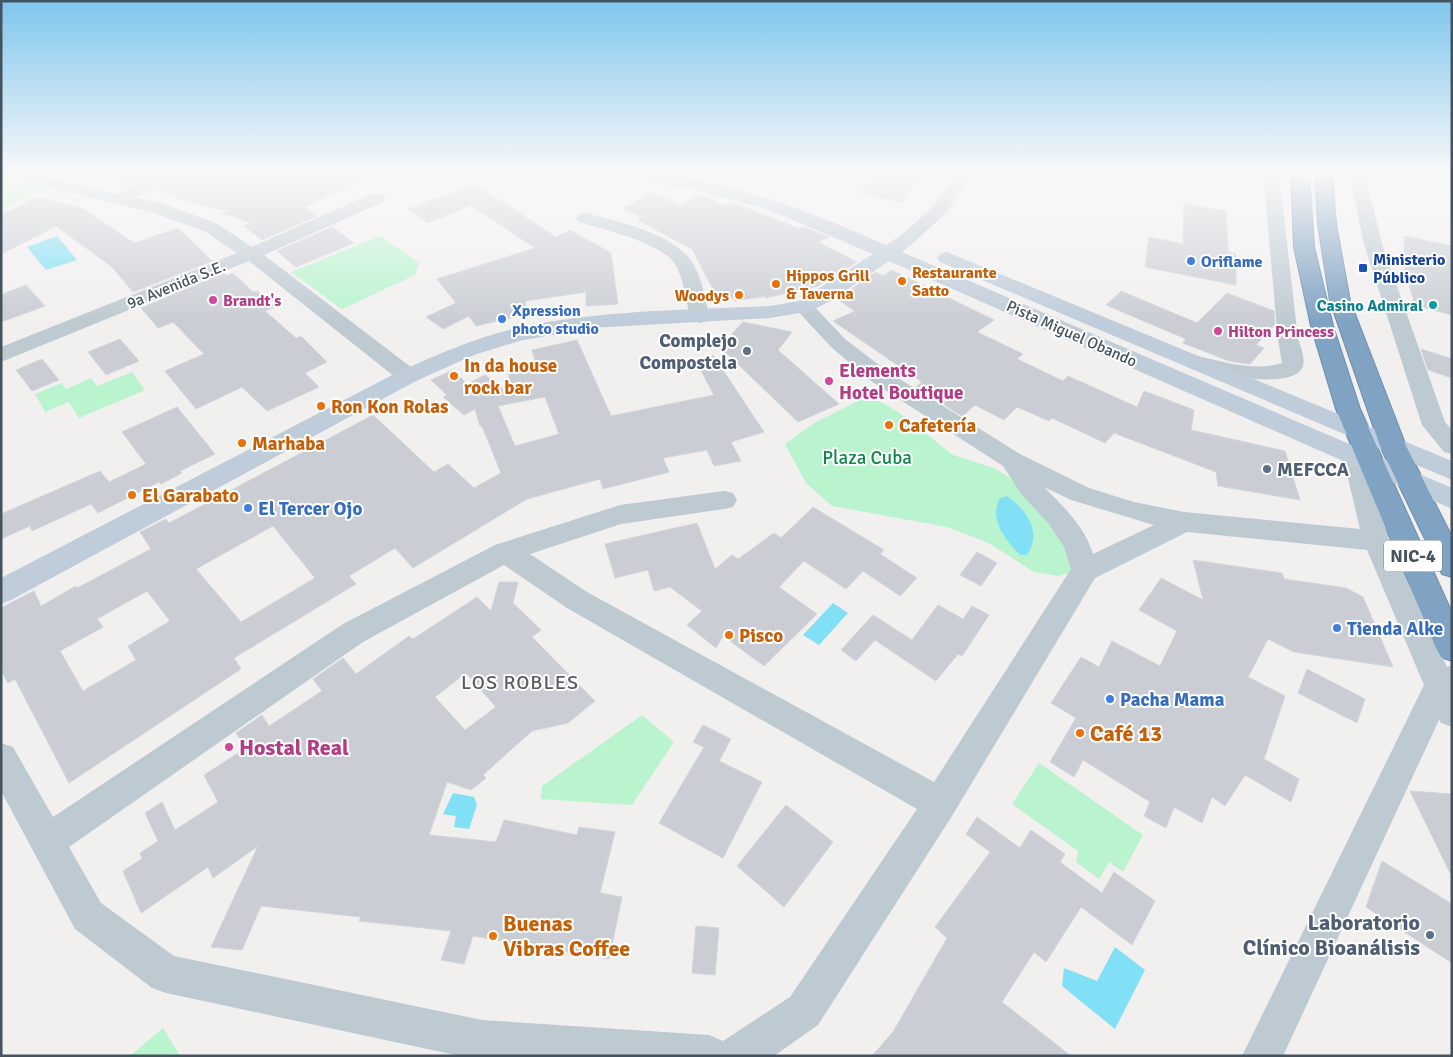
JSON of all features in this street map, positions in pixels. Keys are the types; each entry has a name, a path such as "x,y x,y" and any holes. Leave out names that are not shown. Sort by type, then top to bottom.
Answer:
{"highway":[{"name":"NIC-4","path":"1303,222 1304,247 1322,326 1356,430 1374,456"},
{"name":"NIC-4","path":"1327,222 1340,301 1374,456 1452,648"},
{"name":"NIC-4","path":"1408,480 1452,566"}],"main road":[{"name":"Pista Miguel Obando","path":"828,222 894,243 1197,363 1356,430"},
{"name":"Pista Miguel Obando","path":"894,243 1374,456 1408,480 1452,499"},
{"path":"1,592 408,376 466,350 515,335 590,322 770,312 804,306 823,297 894,243"},
{"name":"Pista Miguel Obando","path":"1374,456 1452,471"}],"street":[{"path":"197,222 210,227 251,254 408,376"},
{"name":"9a Avenida S.E.","path":"1,355 251,254 322,222"},
{"path":"598,222 649,239 666,247 684,263 700,317"},
{"path":"894,243 922,222"},
{"path":"1197,363 1247,373 1278,373 1292,367 1293,359 1288,339 1276,222"},
{"path":"1368,222 1373,244 1434,425 1452,446"},
{"path":"804,306 838,343 879,376 1011,460 1080,494 1133,511 1184,522 1376,541"},
{"path":"1262,1056 1448,693 1376,541 1374,456"},
{"path":"1011,460 1031,489 1058,517 1077,544 1085,570"},
{"path":"48,841 353,633 505,552 620,515 724,500"},
{"path":"738,1056 804,1011 940,804 1085,570 1184,522"},
{"path":"505,552 577,600 940,804"},
{"path":"1,758 88,916 166,974 479,1048 709,1056"}],"green space":[{"path":"380,236 419,263 415,275 342,309 291,272"},
{"path":"132,372 145,390 79,418 69,402 45,412 35,394 62,383 66,389 91,378 97,386"},
{"name":"Plaza Cuba","path":"860,400 879,401 898,412 953,455 994,468 1014,480 1081,558 1069,573 1059,576 1034,572 989,543 947,527 832,506 806,483 785,444 816,422"},
{"path":"642,715 674,742 632,805 541,799 542,786"},
{"path":"1039,763 1143,835 1123,872 1109,862 1099,879 1076,862 1078,851 1012,804"},
{"path":"163,1028 180,1056 130,1056"}],"water":[{"path":"57,236 77,260 46,270 27,247"},
{"path":"1007,496 1026,514 1033,530 1032,546 1027,555 1021,555 1010,543 997,521 997,506 1000,498"},
{"path":"833,603 848,613 819,645 803,635"},
{"path":"453,793 474,797 477,805 469,829 454,827 456,816 443,814"},
{"path":"1115,947 1145,970 1115,1029 1062,986 1064,968 1097,981"}],"building":[{"path":"1,222 104,222 134,243 178,228 212,261 133,292 112,267 56,226 1,254"},
{"path":"249,222 303,222 262,240 244,226 251,223"},
{"path":"497,222 534,222 556,237 570,230 611,253 618,304 586,306 586,292 525,301 527,314 476,326 469,316 443,329 426,317 456,303 437,279 535,248"},
{"path":"642,222 783,222 800,229 804,227 829,237 818,242 857,262 818,286 765,298 766,296 735,301 734,298 718,299 692,249"},
{"name":"Oriflame","path":"1184,222 1227,222 1228,252 1236,254 1236,285 1145,267 1149,237 1183,244"},
{"path":"332,227 354,243 296,267 277,251"},
{"path":"1404,236 1452,246 1452,315 1415,305 1405,271"},
{"path":"892,270 994,320 977,332 1023,354 1017,359 1063,381 1068,376 1137,407 1144,391 1194,410 1191,430 1285,451 1300,500 1218,486 1216,472 1114,433 1105,443 1052,418 1049,421 1017,407 1004,420 975,405 963,416 960,415 916,387 922,382 833,321 855,311 837,299 876,272 883,276"},
{"path":"224,273 226,276 233,273 253,292 257,291 275,307 265,311 296,338 301,336 327,362 305,373 319,387 267,411 242,387 196,409 165,371 204,354 173,322 158,328 141,308"},
{"path":"26,285 45,306 1,322 1,295"},
{"name":"Hilton Princess","path":"1121,291 1197,323 1227,293 1274,311 1275,324 1256,345 1264,348 1250,364 1229,361 1183,343 1186,339 1106,305"},
{"path":"743,322 792,332 778,350 839,404 798,422 720,347"},
{"path":"120,339 139,361 106,375 88,352"},
{"path":"577,340 611,416 714,395 700,369 713,355 764,432 731,442 741,461 714,466 707,450 663,458 669,472 603,489 600,479 527,499 413,568 395,548 349,576 356,584 234,658 241,669 69,783 15,679 8,683 1,670 1,608 34,591 41,606 76,586 77,588 151,549 140,532 166,519 169,523 373,415 434,472 448,464 474,488 501,473 482,426 480,426 475,409 464,415 443,397 447,395 431,380 453,370 467,384 485,375 511,396 508,367 535,360 532,350","holes":["545,397 559,434 515,446 498,406","273,526 315,578 241,622 196,569","147,591 170,621 128,646 136,660 83,691 60,651 103,627 97,619"]},
{"path":"1421,349 1452,359 1452,378 1428,370"},
{"path":"42,359 59,380 32,391 16,370"},
{"path":"177,407 215,454 180,471 182,473 161,484 159,482 98,513 91,504 32,531 30,526 1,539 1,514 100,471 109,482 146,464 122,432"},
{"path":"813,507 884,550 880,554 917,578 900,596 863,571 846,589 804,561 779,587 817,614 764,666 723,636 716,648 687,625 702,611 670,587 654,591 648,570 615,578 605,544 697,523 715,569 732,555 738,559 774,533 781,538"},
{"path":"977,552 997,563 981,586 960,575"},
{"path":"1193,560 1282,573 1284,579 1346,588 1363,597 1393,667 1294,652 1268,639 1248,677 1285,696 1264,759 1299,779 1291,802 1245,775 1225,806 1212,797 1202,823 1174,807 1166,828 1144,816 1150,802 1083,760 1074,777 1050,762 1076,718 1051,703 1081,657 1099,667 1112,641 1160,666 1177,631 1139,610 1161,578 1203,600"},
{"path":"499,582 518,582 513,603 541,630 532,637 595,701 568,723 532,731 483,775 486,778 471,790 447,782 429,835 496,842 504,820 577,835 579,827 615,832 600,893 622,897 609,959 473,936 464,964 441,960 451,931 359,921 361,917 261,906 242,950 211,947 258,846 213,878 208,867 141,913 123,871 142,859 140,853 158,841 145,813 162,802 175,830 218,802 204,775 246,748 236,733 262,715 269,726 322,691 313,679 343,658 356,674 409,636 413,639 477,597 491,611","holes":["466,673 496,707 465,730 435,697"]},
{"path":"938,605 963,619 972,606 989,615 962,656 958,654 936,681 875,640 856,661 841,650 873,615 912,640"},
{"path":"1307,669 1365,699 1357,723 1298,693"},
{"path":"703,725 731,739 719,761 762,782 723,858 659,823 704,747 693,742"},
{"path":"1410,791 1452,794 1452,877"},
{"path":"786,805 833,842 784,907 737,866"},
{"path":"977,817 1020,848 1031,830 1065,854 1060,862 1102,893 1114,872 1155,901 1132,945 1081,907 1046,962 1034,952 1002,1002 1071,1056 872,1056 893,1032 947,938 935,927 990,852 966,834"},
{"name":"Laboratorio Clínico Bioanálisis","path":"1382,861 1452,904 1452,963 1366,907"},
{"path":"696,926 719,928 715,975 692,973"}],"place":[{"name":"Oriflame","path":"1191,261"},
{"name":"Ministerio Público","path":"1363,268"},
{"name":"Restaurante Satto","path":"902,281"},
{"name":"Hippos Grill & Taverna","path":"776,284"},
{"name":"Woodys","path":"739,295"},
{"name":"Brandt's","path":"213,300"},
{"name":"Casino Admiral","path":"1433,305"},
{"name":"Xpression photo studio","path":"502,319"},
{"name":"Hilton Princess","path":"1218,331"},
{"name":"Complejo Compostela","path":"747,351"},
{"name":"In da house rock bar","path":"454,376"},
{"name":"Elements Hotel Boutique","path":"829,381"},
{"name":"Ron Kon Rolas","path":"321,406"},
{"name":"Cafetería","path":"889,425"},
{"name":"Marhaba","path":"242,443"},
{"name":"MEFCCA","path":"1267,469"},
{"name":"El Garabato","path":"132,495"},
{"name":"El Tercer Ojo","path":"248,508"},
{"name":"Tienda Alke","path":"1337,628"},
{"name":"Pisco","path":"729,635"},
{"name":"Pacha Mama","path":"1110,699"},
{"name":"Café 13","path":"1080,733"},
{"name":"Hostal Real","path":"229,747"},
{"name":"Laboratorio Clínico Bioanálisis","path":"1430,935"},
{"name":"Buenas Vibras Coffee","path":"493,936"}],"district":[{"name":"LOS ROBLES","path":"520,682"}]}
